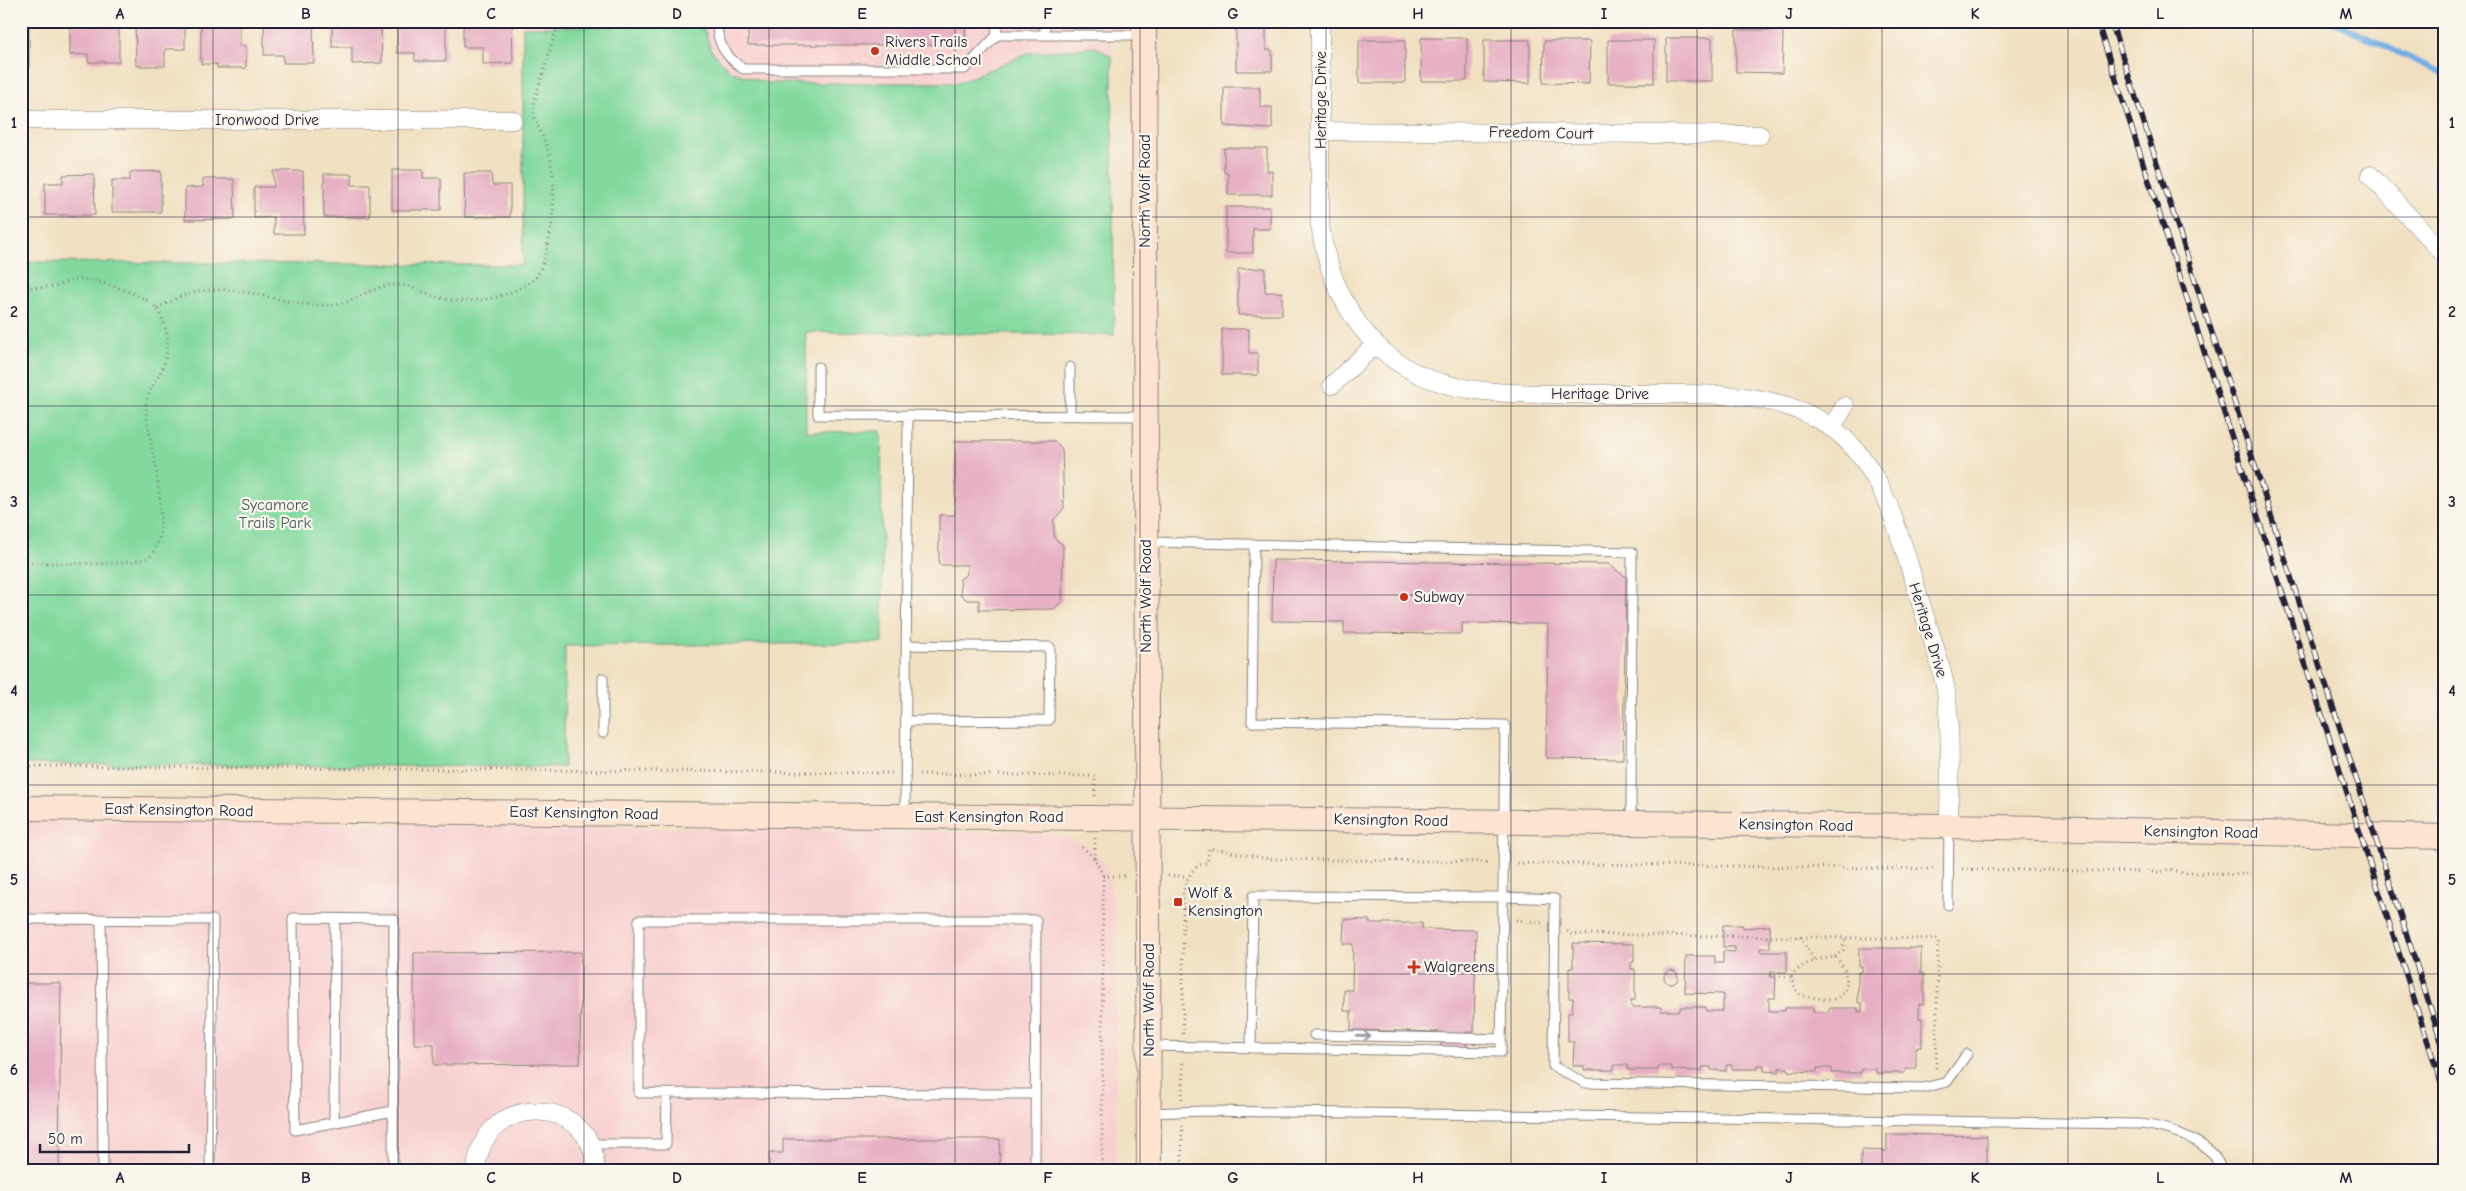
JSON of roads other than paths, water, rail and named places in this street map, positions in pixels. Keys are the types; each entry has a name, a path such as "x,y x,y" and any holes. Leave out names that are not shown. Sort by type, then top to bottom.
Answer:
{"main road":[{"name":"North Wolf Road","path":"1144,28 1149,1170"},
{"name":"East Kensington Road","path":"21,808 1148,817"},
{"name":"Kensington Road","path":"1148,817 1949,826 2445,836"}],"street":[{"name":"Heritage Drive","path":"1320,21 1320,225 1324,249 1333,276 1351,313 1375,345 1396,363 1419,375 1474,392 1736,396 1783,405 1831,428 1850,444 1879,487 1892,514 1937,656 1945,687 1948,714 1949,826"},
{"name":"Ironwood Drive","path":"21,120 513,120"},
{"name":"Freedom Court","path":"1321,131 1760,135"},
{"path":"2370,175 2445,255"},
{"path":"1332,385 1375,345"},
{"path":"1831,428 1845,406"},
{"path":"476,1170 478,1155 486,1136 501,1122 520,1112 540,1111 561,1116 578,1127 590,1144 596,1162 595,1170"}],"lane":[{"path":"717,21 717,33 727,57 743,69 965,70 997,35 996,21"},
{"path":"1045,21 1045,35"},
{"path":"997,35 1045,35 1144,28"},
{"path":"818,367 818,415 1146,416"},
{"path":"1070,367 1070,416"},
{"path":"905,816 908,415"},
{"path":"1146,542 1632,552 1631,823"},
{"path":"1149,1046 1501,1052 1505,724 1252,722 1254,544"},
{"path":"906,645 1050,647 1049,720 906,721"},
{"path":"603,678 603,733"},
{"path":"1948,905 1949,826"},
{"path":"1251,1048 1253,896 1503,896 1555,900 1553,1066 1585,1083 1923,1088 1948,1082 1967,1054"},
{"path":"393,1111 295,1130 293,918 394,919 393,1170"},
{"path":"21,919 213,920 210,1170"},
{"path":"100,919 103,1170"},
{"path":"334,1122 335,919"},
{"path":"1035,1094 639,1093 639,920 1036,920 1035,1170"},
{"path":"1314,1035 1501,1039"},
{"path":"590,1144 666,1144 667,1094"},
{"path":"1149,1113 1936,1120 2139,1124 2158,1126 2182,1134 2212,1153 2222,1170"}],"waterway":[{"path":"2326,21 2341,25 2445,75"}],"railway":[{"path":"2097,21 2445,1095"},
{"path":"2111,21 2445,1053"}],"place":[{"name":"Rivers Trails Middle School","path":"875,51"},
{"name":"Subway","path":"1404,597"},
{"name":"Wolf & Kensington","path":"1178,902"},
{"name":"Walgreens","path":"1414,967"}],"park label":[{"name":"Sycamore Trails Park","path":"275,514"}]}
